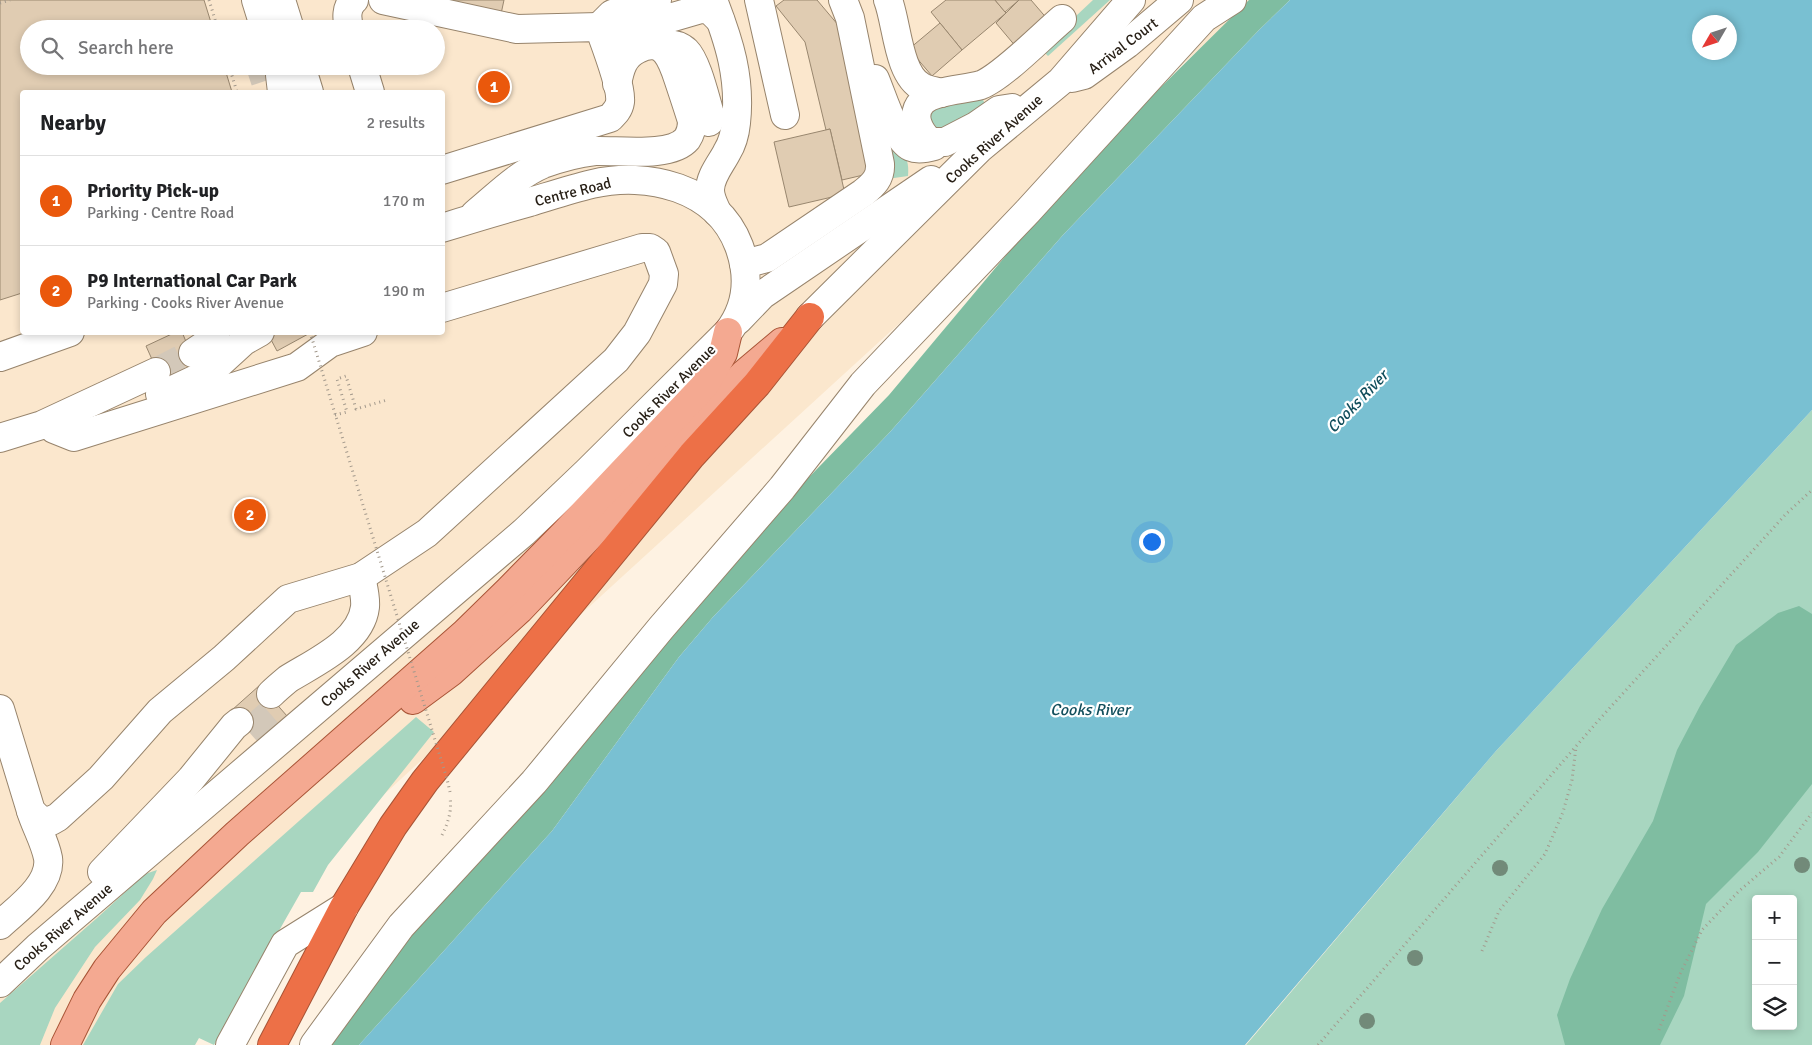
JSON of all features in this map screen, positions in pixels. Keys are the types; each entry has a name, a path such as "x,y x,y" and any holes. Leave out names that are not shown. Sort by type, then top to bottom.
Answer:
{"highway":[{"path":"272,1045 344,907 424,781 692,455 757,384 810,317"}],"main road":[{"path":"304,774 410,702 451,672 480,646 566,563 744,374 810,317"},
{"path":"65,1045 86,1000 113,962 154,912 237,834 465,633 564,534 704,386 723,353 732,327"}],"street":[{"path":"240,0 246,20"},
{"path":"256,0 262,20"},
{"path":"281,0 287,20"},
{"path":"348,20 347,15 351,2 354,0"},
{"path":"383,0 517,29 599,27 618,33 704,8 712,12 715,5"},
{"path":"599,27 612,14 657,0"},
{"path":"759,0 785,115"},
{"path":"888,0 909,75 920,86 941,92"},
{"name":"Cooks River Avenue","path":"810,317 979,149 1061,81 1131,0"},
{"name":"Arrival Court","path":"1061,81 1084,75 1127,44 1179,0"},
{"path":"314,1045 401,926 534,782 661,628 782,488 863,384 1028,211 1204,18 1232,0"},
{"path":"715,5 733,58 737,78 734,135 728,151 712,180 710,189 717,212"},
{"path":"847,9 897,131 904,142 910,147 920,149 945,142 976,126 999,110 1035,103"},
{"path":"744,264 767,258 863,193 877,180 880,164 847,9"},
{"path":"945,142 930,142 920,131 916,123 917,109 921,102 941,92 966,89 988,81 1004,70 1062,19"},
{"path":"445,169 610,118 616,113 620,102 617,84 599,27"},
{"path":"468,220 524,172 544,164 569,155 594,152 653,152 681,144 688,138 692,121 672,60 660,48 654,45 644,46 634,51 625,59 620,67 617,84"},
{"path":"365,75 369,90"},
{"name":"Cooks River Avenue","path":"0,983 38,947 524,532 587,472 762,295 979,149"},
{"name":"Centre Road","path":"445,227 593,184 638,180 666,183 698,197 717,212 735,238 744,264 745,292 742,308 732,327"},
{"path":"31,811 40,820 50,821 58,817 101,778 160,711 224,658 288,599 360,577 427,533 616,360 637,333 663,284 664,274 656,252 650,248 642,248 445,307"},
{"path":"0,357 62,335"},
{"path":"191,341 205,345 213,335"},
{"path":"0,438 48,427 175,389 209,373 244,341 255,335"},
{"path":"48,427 74,437 223,392 297,367 330,342 353,335"},
{"path":"48,427 152,364"},
{"path":"275,699 296,691 321,660 358,627 365,607 360,577"},
{"path":"0,709 31,811 46,853 48,865 43,883 0,925"},
{"path":"38,947 112,861 191,779 234,726 244,727"},
{"path":"230,1045 285,944 344,907"}],"path":[{"path":"0,3 10,0"},
{"path":"209,0 215,20"},
{"path":"232,75 236,90"},
{"path":"311,335 450,792"},
{"path":"335,415 347,412 337,379 346,376 356,409 386,400"},
{"path":"1318,1045 1576,747 1786,514 1812,490"},
{"path":"1482,951 1499,911 1545,854 1563,812 1572,780 1576,747"},
{"path":"1659,1030 1680,974 1702,930 1739,891 1779,857 1812,813"}],"shaded area":[{"path":"0,0 1253,0 110,1045 0,1045"}],"green space":[{"path":"1093,0 1110,0 1048,56 1041,49"},
{"path":"1249,0 1290,0 1063,235 890,432 713,617 679,657 552,831 359,1045 325,1045 422,922 575,755 705,584 889,395 1080,167"},
{"path":"981,95 987,109 945,130 932,129 925,111"},
{"path":"880,129 901,149 907,161 908,176 887,179"},
{"path":"1812,410 1812,1045 1246,1045 1496,751"},
{"path":"1799,606 1812,614 1812,784 1758,852 1706,904 1684,996 1660,1045 1565,1045 1557,1015 1570,979 1602,909 1653,821 1677,750 1700,706 1736,645 1778,613"},
{"path":"416,717 434,732 328,865 313,892 301,892 214,1045 199,1038 195,1045 83,1045 118,984"},
{"path":"157,870 140,900 95,947 55,1008 40,1045 0,1045 0,1003 145,874"}],"water":[{"name":"Cooks River","path":"1290,0 1812,0 1812,410 1496,751 1245,1045 359,1045 552,831 679,657 713,617 890,432 1063,235"}],"building":[{"path":"0,0 204,0 210,20 20,20 20,75 227,75 231,90 20,90 20,294 0,300"},
{"path":"441,0 504,0 501,14"},
{"path":"784,0 817,0 839,26 872,173 842,180 830,129 826,130 805,42 776,6"},
{"path":"946,0 995,0 1006,13 962,50 931,12"},
{"path":"995,0 1019,0 1005,12"},
{"path":"1019,0 1031,0 1049,21 1017,48 996,23"},
{"path":"940,23 962,50 932,76 909,49"},
{"path":"250,75 274,75 252,82"},
{"path":"830,129 845,194 789,207 774,142"},
{"path":"170,335 183,335 197,368 163,384 146,346"},
{"path":"269,335 306,335 277,351"},
{"path":"260,685 287,716 259,741 232,710"}],"tunnel":[{"path":"263,75 265,81"},
{"path":"156,372 193,353"},
{"path":"249,732 280,705"}],"place":[{"name":"Priority Pick-up","path":"494,87"},
{"name":"P9 International Car Park","path":"250,515"}]}
